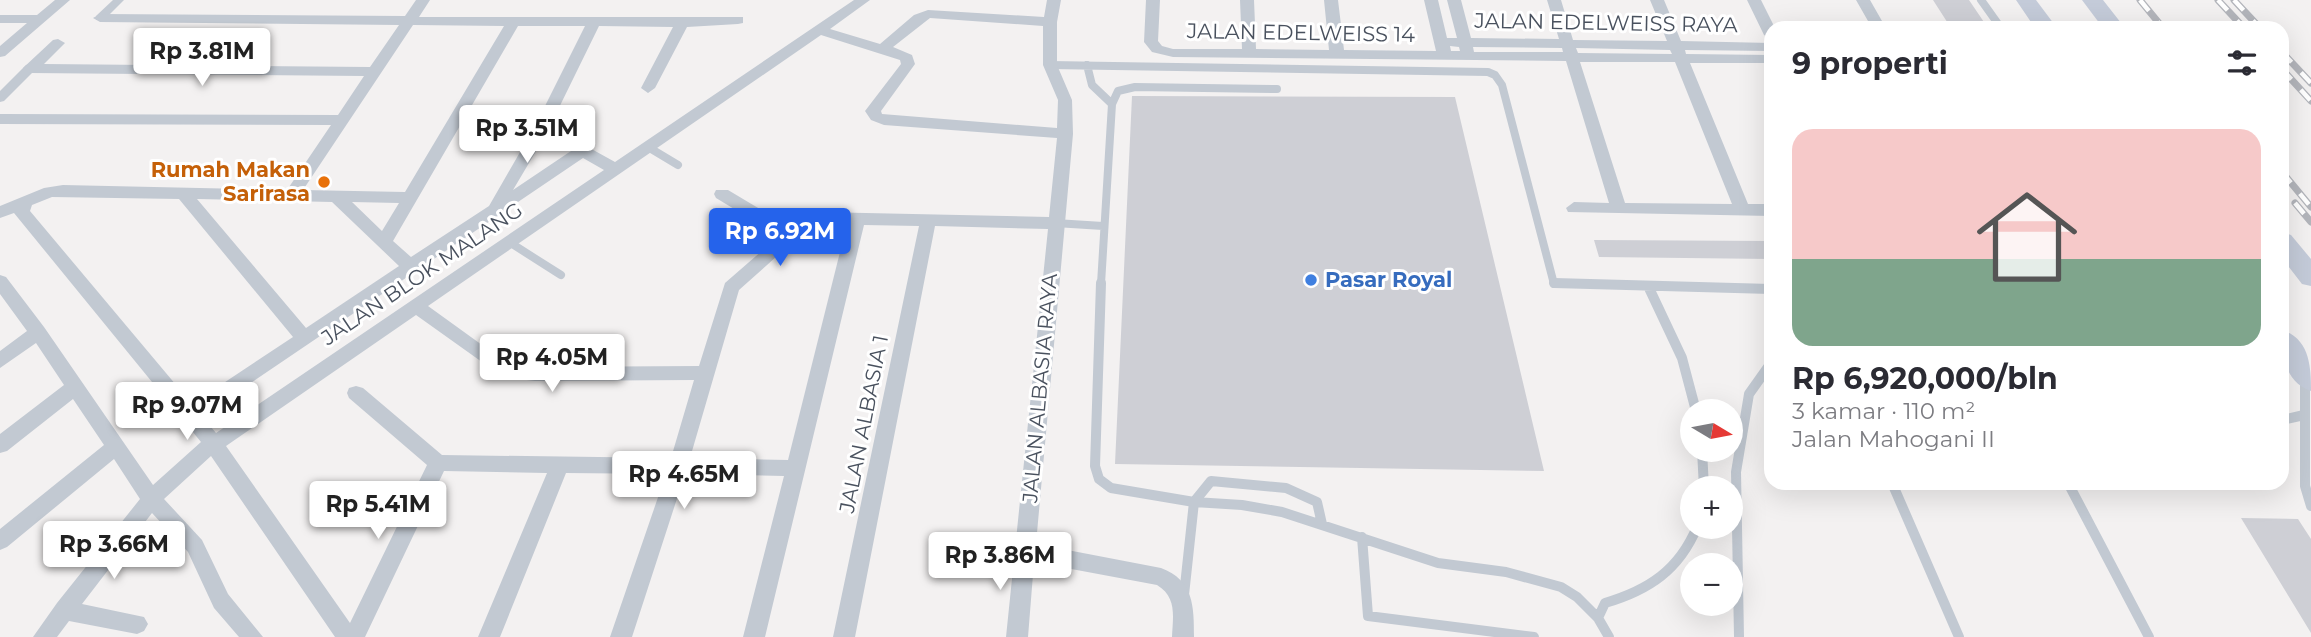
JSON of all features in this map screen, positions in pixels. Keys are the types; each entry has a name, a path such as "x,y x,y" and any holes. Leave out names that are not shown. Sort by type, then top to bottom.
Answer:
{"main road":[{"path":"2026,0 2041,21"},
{"path":"2092,0 2108,21"},
{"path":"2289,249 2311,277"}],"street":[{"path":"0,52 63,0"},
{"path":"100,18 119,0"},
{"path":"292,195 423,0"},
{"name":"JALAN BLOK MALANG","path":"44,637 151,499 207,449 863,0"},
{"path":"1051,65 1050,22 1054,0"},
{"name":"JALAN EDELWEISS 14","path":"1153,0 1151,42 1157,49 1173,53 1337,55 1443,49"},
{"path":"1247,0 1249,53"},
{"path":"1331,0 1337,55"},
{"path":"1430,0 1443,49"},
{"path":"1454,0 1467,49"},
{"path":"1554,0 1619,208"},
{"path":"1657,0 1742,209"},
{"path":"1754,0 1764,21"},
{"path":"1863,0 1875,21"},
{"path":"882,49 919,18 928,14 1050,22"},
{"path":"100,18 594,23 738,20"},
{"path":"0,19 38,19"},
{"path":"384,242 513,22"},
{"path":"493,211 542,128 594,23"},
{"path":"648,88 682,23"},
{"path":"818,30 907,58 908,64 873,111 876,117 884,120 1065,134"},
{"path":"0,98 58,43"},
{"name":"JALAN EDELWEISS RAYA","path":"1443,49 1678,51 1764,47"},
{"name":"JALAN EDELWEISS RAYA","path":"1678,51 1764,58"},
{"name":"JALAN ALBASIA RAYA","path":"1017,637 1065,134 1065,100 1051,65"},
{"path":"30,68 375,72"},
{"path":"0,119 342,120"},
{"path":"542,128 615,169"},
{"path":"190,415 582,151"},
{"path":"0,212 50,192 62,191 411,198"},
{"path":"182,192 304,338"},
{"path":"722,194 797,231"},
{"path":"334,195 411,267"},
{"path":"25,204 21,210 23,214 190,415 207,449 347,637"},
{"path":"1574,208 1764,210"},
{"path":"621,637 678,466 731,287 797,231 819,218 1055,223"},
{"path":"754,637 857,219"},
{"name":"JALAN ALBASIA 1","path":"844,637 928,220"},
{"path":"2,287 38,332 151,499 195,546 221,601 252,637"},
{"path":"416,306 503,370 535,374 707,373"},
{"path":"0,361 38,332"},
{"path":"0,446 74,388"},
{"path":"356,393 438,463 797,468"},
{"path":"0,541 115,447"},
{"path":"354,637 438,463"},
{"path":"489,637 560,465"},
{"path":"1025,551 1161,577 1175,584 1183,600 1183,637"},
{"path":"64,610 137,624"}],"lane":[{"path":"1981,0 1996,21"},
{"path":"1051,65 1489,72 1495,75 1502,85 1551,281 1561,286 1764,289"},
{"path":"1087,65 1092,85 1111,104"},
{"path":"1277,89 1125,88 1118,91 1111,104 1103,226 1095,466 1099,479 1111,488 1194,502 1242,505 1282,512 1438,563 1506,572 1561,587 1577,597 1598,618 1609,637"},
{"path":"648,147 678,165"},
{"path":"1055,223 1103,226"},
{"path":"509,242 561,275"},
{"path":"1649,288 1682,358 1693,399"},
{"path":"2294,359 2304,415 2305,486 2311,506"},
{"path":"1739,637 1736,472 1749,394 1764,373"},
{"path":"2289,418 2304,415"},
{"path":"1183,600 1194,502 1211,481 1286,488 1317,502 1322,524"},
{"path":"1895,490 1959,637"},
{"path":"2072,490 2149,637"},
{"path":"1362,537 1368,616 1534,637"},
{"path":"1598,618 1605,603 1635,595 1664,579 1685,556 1693,539"}],"building":[{"path":"1933,0 1969,0 1983,21 1946,21"},
{"name":"Pasar Royal","path":"1132,96 1455,97 1544,471 1115,464"},
{"path":"1594,240 1764,241 1764,259 1599,257"},
{"path":"2241,518 2298,519 2311,539 2311,633"}],"railway":[{"path":"2140,0 2157,21"},
{"path":"2218,0 2238,21"},
{"path":"2234,0 2254,21"},
{"path":"2289,59 2311,83"},
{"path":"2289,77 2311,101"},
{"path":"2289,180 2311,207"},
{"path":"2295,203 2311,222"}],"place":[{"name":"Rumah Makan Sarirasa","path":"324,182"},
{"name":"Pasar Royal","path":"1311,280"}]}
